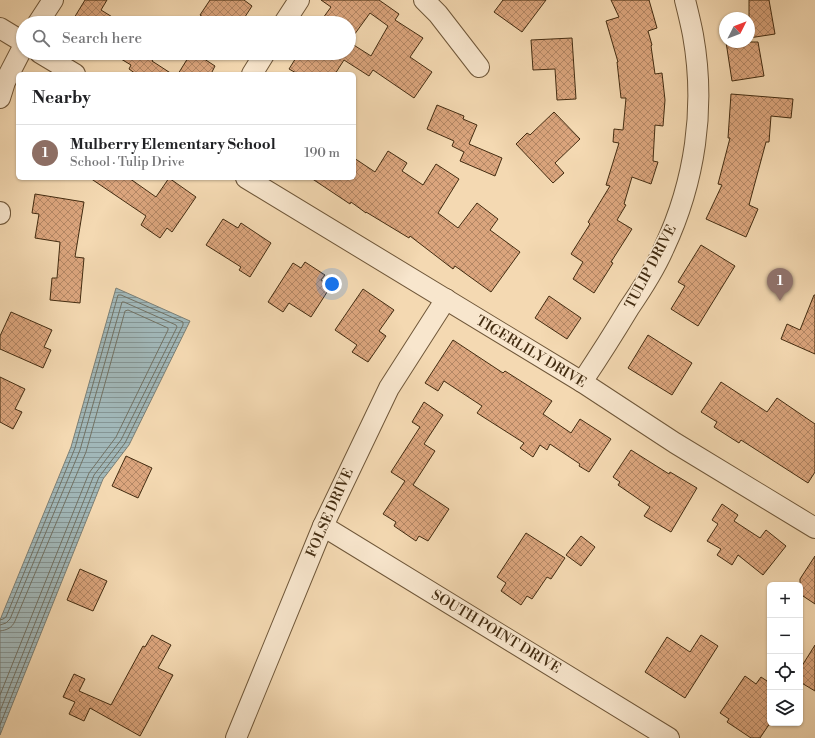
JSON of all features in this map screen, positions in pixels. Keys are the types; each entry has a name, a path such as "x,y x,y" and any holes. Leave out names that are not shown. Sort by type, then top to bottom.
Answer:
{"street":[{"path":"43,16 53,0"},
{"path":"289,16 299,0"},
{"path":"424,0 438,14 479,68"},
{"name":"TULIP DRIVE","path":"582,382 647,281 664,249 678,215 689,180 696,144 699,108 698,77 693,35 685,0"},
{"path":"0,28 16,38"},
{"path":"0,98 5,82 17,60"},
{"path":"52,60 72,72"},
{"path":"253,72 261,60"},
{"name":"TIGERLILY DRIVE","path":"249,180 582,382 675,443 815,528"},
{"name":"FOLSE DRIVE","path":"236,738 322,526 388,388 446,299"},
{"name":"SOUTH POINT DRIVE","path":"322,526 669,738"}],"water":[{"path":"116,288 190,321 129,445 103,479 0,735 0,620 71,447"}],"building":[{"path":"85,0 107,0 101,10 111,16 75,16"},
{"path":"210,0 244,0 252,6 246,16 200,15"},
{"path":"321,0 379,0 399,14 395,20 423,38 410,57 432,72 414,98 373,70 369,76 344,60 356,60 356,46 371,56 388,26 370,13 356,32 356,16 324,16 331,7"},
{"path":"503,0 546,0 522,32 494,12"},
{"path":"611,0 649,0 657,28 648,31 652,45 655,74 662,73 665,100 663,126 655,125 653,161 658,162 651,184 632,177 624,204 626,205 617,220 632,229 611,262 613,263 594,293 573,279 583,262 571,254 590,224 588,222 610,186 606,185 619,143 613,142 614,129 623,130 626,98 621,98 618,62 606,21 619,17"},
{"path":"749,0 769,0 775,34 755,37 755,12 749,12"},
{"path":"572,38 576,99 557,100 555,69 533,70 531,40"},
{"path":"755,42 758,42 764,76 732,81 727,48 755,48"},
{"path":"123,60 153,60 169,72 133,72 129,69 131,65"},
{"path":"187,60 206,60 215,66 212,72 179,72"},
{"path":"295,60 344,60 336,72 294,72 289,69"},
{"path":"731,94 793,99 791,118 771,116 769,142 766,142 749,205 758,209 746,237 706,219 722,185 718,184 730,138 728,138"},
{"path":"437,105 464,116 463,119 477,125 469,144 502,158 495,176 460,161 464,152 452,146 454,141 427,129"},
{"path":"554,112 580,139 555,163 564,173 553,183 516,144 527,133 530,135"},
{"path":"388,151 407,163 402,171 423,185 436,164 459,179 438,213 458,228 477,203 498,219 490,230 520,252 491,292 455,266 453,269 410,236 409,238 366,213 351,202 350,204 314,180 356,180 356,159 375,172"},
{"path":"93,180 132,180 156,197 168,180 172,180 196,197 172,232 167,228 160,238 141,225 146,216"},
{"path":"35,194 84,202 75,257 84,258 80,303 50,300 52,278 57,278 60,242 35,238 39,214 32,213"},
{"path":"223,219 238,228 241,223 271,243 250,277 239,270 241,267 206,245"},
{"path":"701,245 735,266 698,326 671,309 685,286 678,282"},
{"path":"305,262 325,275 321,280 331,286 311,317 289,303 283,312 268,302 293,263 301,268"},
{"path":"363,289 394,310 379,331 386,336 368,362 352,352 357,345 335,330"},
{"path":"814,295 815,354 781,339 787,324 800,330"},
{"path":"549,296 581,318 567,339 535,318"},
{"path":"11,312 52,330 44,347 51,350 43,368 0,349 0,336"},
{"path":"648,335 692,363 672,395 628,368"},
{"path":"453,340 503,373 505,371 552,401 543,414 571,433 580,419 611,439 589,472 579,466 580,464 550,444 547,450 540,445 533,457 520,448 524,443 477,413 482,406 444,381 438,391 425,383"},
{"path":"0,377 25,389 15,409 22,412 13,429 0,422"},
{"path":"721,382 767,412 777,398 815,424 815,472 808,483 741,440 739,443 714,427 717,422 701,412"},
{"path":"424,402 443,415 424,444 435,451 413,485 449,509 428,541 419,536 416,541 394,526 396,522 383,514 405,481 391,472 420,427 412,422"},
{"path":"631,450 669,474 670,472 697,488 671,532 644,516 650,507 618,485 620,482 613,477"},
{"path":"126,456 152,468 138,498 112,486"},
{"path":"722,504 738,515 734,521 760,538 766,530 786,546 763,575 738,555 732,565 717,555 721,549 707,541 718,524 712,520"},
{"path":"526,533 565,558 551,579 547,577 532,599 527,596 521,605 501,591 506,583 497,577"},
{"path":"581,536 595,547 581,566 566,555"},
{"path":"815,556 815,604 803,596 803,582 800,582 800,579"},
{"path":"80,569 107,581 93,611 67,600"},
{"path":"152,635 171,645 158,668 173,675 140,736 90,708 84,721 69,714 75,702 63,697 74,674 85,679 79,691 111,705 143,646 145,647"},
{"path":"701,635 718,646 685,698 645,672 667,637 690,652"},
{"path":"815,645 815,691 803,684 803,664"},
{"path":"745,676 756,684 761,677 767,681 768,726 760,738 751,738 727,722 729,719 720,713"}],"place":[{"name":"Mulberry Elementary School","path":"780,301"}]}
